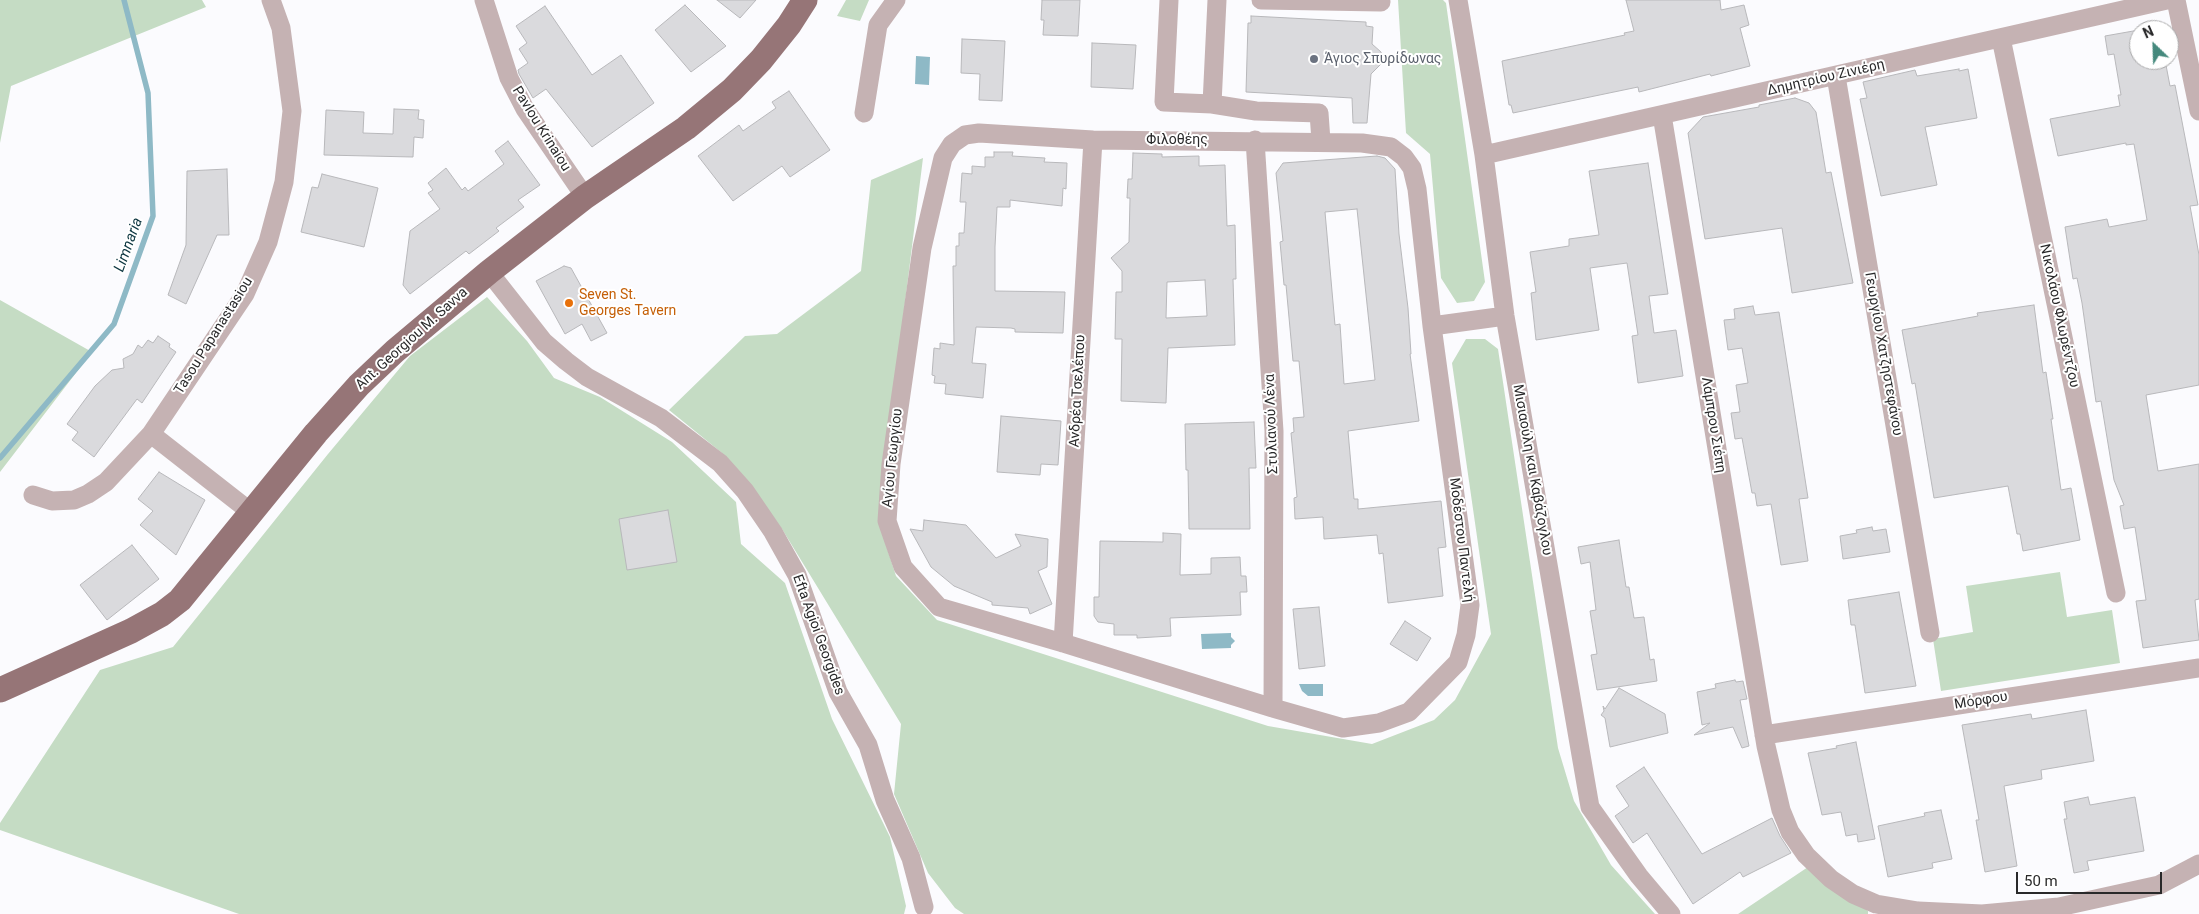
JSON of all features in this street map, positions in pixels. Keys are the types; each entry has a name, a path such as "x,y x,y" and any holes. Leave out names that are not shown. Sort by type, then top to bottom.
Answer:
{"main road":[{"name":"Ant. Georgiou M. Savva","path":"0,690 92,650 162,614 180,600 316,433 359,386 402,345 489,272 585,198 686,128 732,90 766,54 805,0"}],"street":[{"name":"Tasou Papanastasiou","path":"33,495 52,501 74,500 88,494 106,482 152,434 245,294 268,242 284,182 292,111 282,28 271,0"},
{"path":"864,112 878,25 896,0"},
{"path":"1169,0 1164,102 1212,104 1256,111 1319,113 1321,141"},
{"path":"1212,104 1217,0"},
{"path":"1261,0 1381,2"},
{"name":"Μισιαούλη και Καβάζογλου","path":"1458,0 1484,156 1505,316 1590,807 1639,876 1671,914"},
{"name":"Δημητρίου Ζινιέρη","path":"1484,156 2167,0"},
{"path":"2176,0 2199,111"},
{"name":"Pavlou Krinaiou","path":"490,2 509,78 525,110 585,198"},
{"name":"Νικολάου Φλωρέντζου","path":"2001,38 2116,593"},
{"name":"Γεωργίου Χατζηστεφάνου","path":"1836,76 1930,633"},
{"name":"Λάμπρου Σιέπη","path":"1662,115 1764,735 1775,788 1790,832 1806,855 1831,879 1852,894 1876,904 1918,911 1982,914 2059,907 2159,885 2199,864"},
{"name":"Φιλοθέης","path":"942,158 952,144 966,134 978,133 1093,140 1255,140 1362,143 1391,147 1404,157 1412,168"},
{"name":"Ανδρέα Τσελέπου","path":"1063,643 1093,140"},
{"name":"Στυλιανού Λένα","path":"1255,140 1274,431 1273,708"},
{"name":"Αγίου Γεωργίου","path":"942,158 922,248 891,464 886,521 903,567 939,607 1273,708"},
{"name":"Μοδέστου Παντελή","path":"1273,708 1343,728 1379,722 1409,712 1458,662 1466,634 1470,605 1412,168"},
{"name":"Efta Agioi Georgides","path":"489,272 544,342 566,361 587,377 661,418 720,463 745,491 773,532 797,575 838,692 868,745 886,800 911,858 924,907"},
{"path":"1432,326 1505,316"},
{"path":"152,434 252,513"},
{"name":"Μόρφου","path":"1764,735 2199,668"}],"green space":[{"path":"0,0 202,0 206,7 11,86 0,143"},
{"path":"846,0 869,0 860,21 837,16"},
{"path":"1398,0 1443,0 1446,3 1485,282 1474,301 1457,303 1441,278 1430,154 1406,133"},
{"path":"923,158 878,520 896,576 937,620 1268,726 1372,744 1434,720 1455,700 1491,634 1452,363 1466,339 1485,339 1498,349 1558,748 1574,801 1611,865 1655,914 964,914 955,908 928,873 894,794 901,724 782,529 722,453 669,410 745,336 777,334 861,271 871,180"},
{"path":"487,297 527,341 554,378 600,397 672,442 736,502 741,544 785,583 832,719 890,837 906,906 904,914 239,914 0,830 0,823 100,670 173,647 328,454 410,356"},
{"path":"0,300 92,352 0,472"},
{"path":"2060,572 2067,617 2112,610 2120,663 1941,691 1933,639 1973,632 1966,586"},
{"path":"1808,867 1868,911 1868,914 1738,914"}],"water":[{"path":"916,56 930,57 929,85 915,84"},
{"path":"1231,633 1231,637 1235,641 1231,648 1202,649 1201,634"},
{"path":"1299,684 1323,684 1323,696 1308,696 1302,691"}],"building":[{"path":"717,0 756,0 740,18"},
{"path":"1042,0 1080,0 1078,36 1043,35 1044,20 1041,20"},
{"path":"1626,0 1720,0 1721,10 1744,5 1749,25 1740,28 1750,66 1639,92 1638,87 1513,113 1511,105 1509,105 1502,61 1625,35 1624,33 1634,31"},
{"path":"685,5 726,46 691,72 655,30"},
{"path":"545,6 592,75 621,55 654,103 592,147 546,89 533,98 519,74 518,70 528,63 519,49 527,43 516,26"},
{"name":"Άγιος Σπυρίδωνας","path":"1251,16 1366,22 1366,26 1373,27 1372,44 1381,52 1383,62 1371,74 1367,123 1353,123 1352,98 1246,92 1248,23 1251,23"},
{"path":"2129,32 2129,70 2167,70 2170,86 2175,85 2198,205 2190,206 2199,255 2199,385 2146,395 2158,471 2199,464 2199,599 2195,600 2199,640 2143,648 2136,601 2146,600 2135,527 2124,529 2120,506 2124,505 2114,480 2101,401 2096,402 2082,303 2077,278 2073,279 2065,227 2107,219 2109,227 2147,220 2134,144 2126,145 2126,143 2058,156 2050,119 2120,106 2118,95 2121,95 2114,54 2108,55 2105,36"},
{"path":"962,39 1005,41 1002,101 979,100 980,74 961,73"},
{"path":"1092,43 1136,45 1133,89 1091,87"},
{"path":"1959,69 1959,71 1968,69 1977,118 1925,127 1937,185 1881,196 1860,99 1867,98 1863,82 1915,70 1917,76"},
{"path":"789,91 830,150 790,177 782,166 733,201 698,156 739,125 743,131 776,108 772,102"},
{"path":"1795,98 1809,103 1816,112 1826,173 1831,172 1853,283 1792,293 1782,228 1705,239 1688,133 1703,117 1759,107 1759,105"},
{"path":"394,109 419,110 418,119 424,120 423,138 414,137 413,157 324,155 326,110 364,112 363,133 393,134"},
{"path":"508,141 540,185 518,200 524,207 496,228 499,231 469,254 466,251 410,294 403,285 410,231 440,209 428,193 433,190 428,183 446,168 462,190 465,187 468,191 504,164 495,151"},
{"path":"994,152 1013,152 1012,156 1045,158 1044,162 1067,163 1066,189 1063,188 1062,206 1010,200 1010,207 997,207 995,247 995,291 1065,292 1063,333 1015,332 1015,329 1011,328 976,327 972,363 986,364 983,398 945,394 946,384 934,383 935,376 932,375 934,348 940,349 940,343 954,345 953,266 956,266 956,246 959,246 959,233 964,233 966,202 960,202 962,173 972,174 972,166 985,167 985,157 994,157"},
{"path":"1133,153 1162,154 1162,157 1199,156 1199,166 1225,165 1227,226 1235,225 1236,279 1233,279 1235,345 1168,348 1166,403 1121,401 1122,339 1115,339 1116,292 1122,292 1122,271 1111,258 1129,242 1130,198 1127,198 1128,179 1132,179","holes":["1205,280 1207,316 1166,318 1167,282"]},
{"path":"1377,156 1385,158 1395,169 1399,234 1408,308 1410,354 1419,421 1348,431 1354,499 1358,499 1358,509 1441,501 1446,547 1438,548 1443,596 1388,603 1383,553 1379,554 1377,535 1324,539 1323,517 1295,519 1294,498 1297,497 1291,433 1294,432 1293,418 1304,417 1299,361 1293,361 1280,242 1283,241 1276,173 1283,163","holes":["1357,209 1375,380 1344,384 1340,324 1335,325 1325,212"]},
{"path":"1648,163 1668,294 1649,296 1654,333 1676,330 1683,376 1638,383 1632,336 1638,335 1627,263 1590,268 1599,330 1536,340 1531,293 1536,292 1530,252 1569,246 1569,239 1599,235 1589,171"},
{"path":"227,169 229,235 217,235 186,304 168,295 186,245 187,171"},
{"path":"322,174 378,188 364,247 301,232 312,187 318,188"},
{"name":"Seven St. Georges Tavern","path":"564,266 571,268 607,333 591,341 582,324 565,334 536,281"},
{"path":"2034,305 2043,373 2046,372 2053,419 2051,419 2061,490 2071,488 2080,540 2023,551 2020,534 2017,534 2008,486 1934,498 1915,383 1912,384 1902,330 1978,316 1977,313"},
{"path":"1753,306 1755,315 1779,312 1808,498 1799,499 1808,561 1781,565 1771,504 1757,506 1755,493 1752,493 1742,438 1735,439 1731,413 1740,412 1736,385 1748,383 1742,348 1728,350 1724,320 1735,319 1734,309"},
{"path":"158,336 170,344 169,347 176,352 142,403 137,399 94,457 72,440 78,432 67,424 95,386 112,370 124,368 123,359 133,354 138,345 142,348 148,340 153,343"},
{"path":"1001,416 1061,421 1058,465 1041,464 1040,475 997,472"},
{"path":"1254,422 1256,468 1249,468 1250,529 1189,529 1185,424"},
{"path":"159,472 205,500 176,555 140,525 153,511 138,499"},
{"path":"668,510 677,562 627,570 619,519"},
{"path":"924,520 966,525 996,558 1021,546 1015,534 1048,539 1047,567 1038,571 1052,604 1030,614 1028,608 992,605 992,602 954,586 931,567 910,529 923,531"},
{"path":"1872,527 1873,531 1886,529 1890,552 1843,559 1840,536 1857,533 1856,530"},
{"path":"1163,533 1181,534 1180,575 1211,574 1211,558 1240,557 1241,576 1246,576 1247,592 1240,592 1241,615 1170,618 1171,636 1137,638 1137,635 1114,635 1114,624 1098,622 1094,616 1094,597 1099,597 1100,541 1163,542"},
{"path":"1619,540 1626,587 1629,587 1634,618 1644,617 1650,660 1654,659 1657,681 1597,690 1591,655 1597,654 1590,611 1596,610 1590,562 1581,564 1578,547"},
{"path":"132,545 159,579 107,620 80,585"},
{"path":"1899,592 1916,686 1865,693 1855,625 1851,625 1848,600"},
{"path":"1319,607 1325,666 1299,669 1293,609"},
{"path":"1405,621 1431,638 1417,661 1390,644"},
{"path":"1735,680 1736,682 1743,681 1747,699 1740,700 1749,746 1742,748 1733,727 1694,735 1710,723 1702,725 1697,692 1716,688 1715,684"},
{"path":"1619,688 1665,714 1668,733 1610,747 1605,718 1601,715 1604,711 1603,706 1605,709"},
{"path":"2086,710 2094,761 2041,770 2042,779 2004,786 2017,866 1985,872 1976,820 1979,820 1962,725 2031,714 2032,719"},
{"path":"1856,742 1875,839 1858,842 1857,834 1846,836 1841,812 1822,815 1808,753 1837,748 1836,746"},
{"path":"1644,767 1702,854 1772,818 1780,836 1791,853 1743,877 1740,872 1693,904 1647,833 1633,843 1615,816 1629,806 1616,786"},
{"path":"2088,797 2090,805 2135,797 2144,851 2087,861 2089,870 2074,873 2064,819 2067,819 2064,802"},
{"path":"1941,810 1952,859 1932,863 1933,868 1888,877 1878,826 1925,816 1924,813"}],"waterway":[{"name":"Limnaria","path":"0,458 114,324 153,216 148,93 124,0"}],"place":[{"name":"Άγιος Σπυρίδωνας","path":"1314,59"},
{"name":"Seven St. Georges Tavern","path":"569,303"}]}
